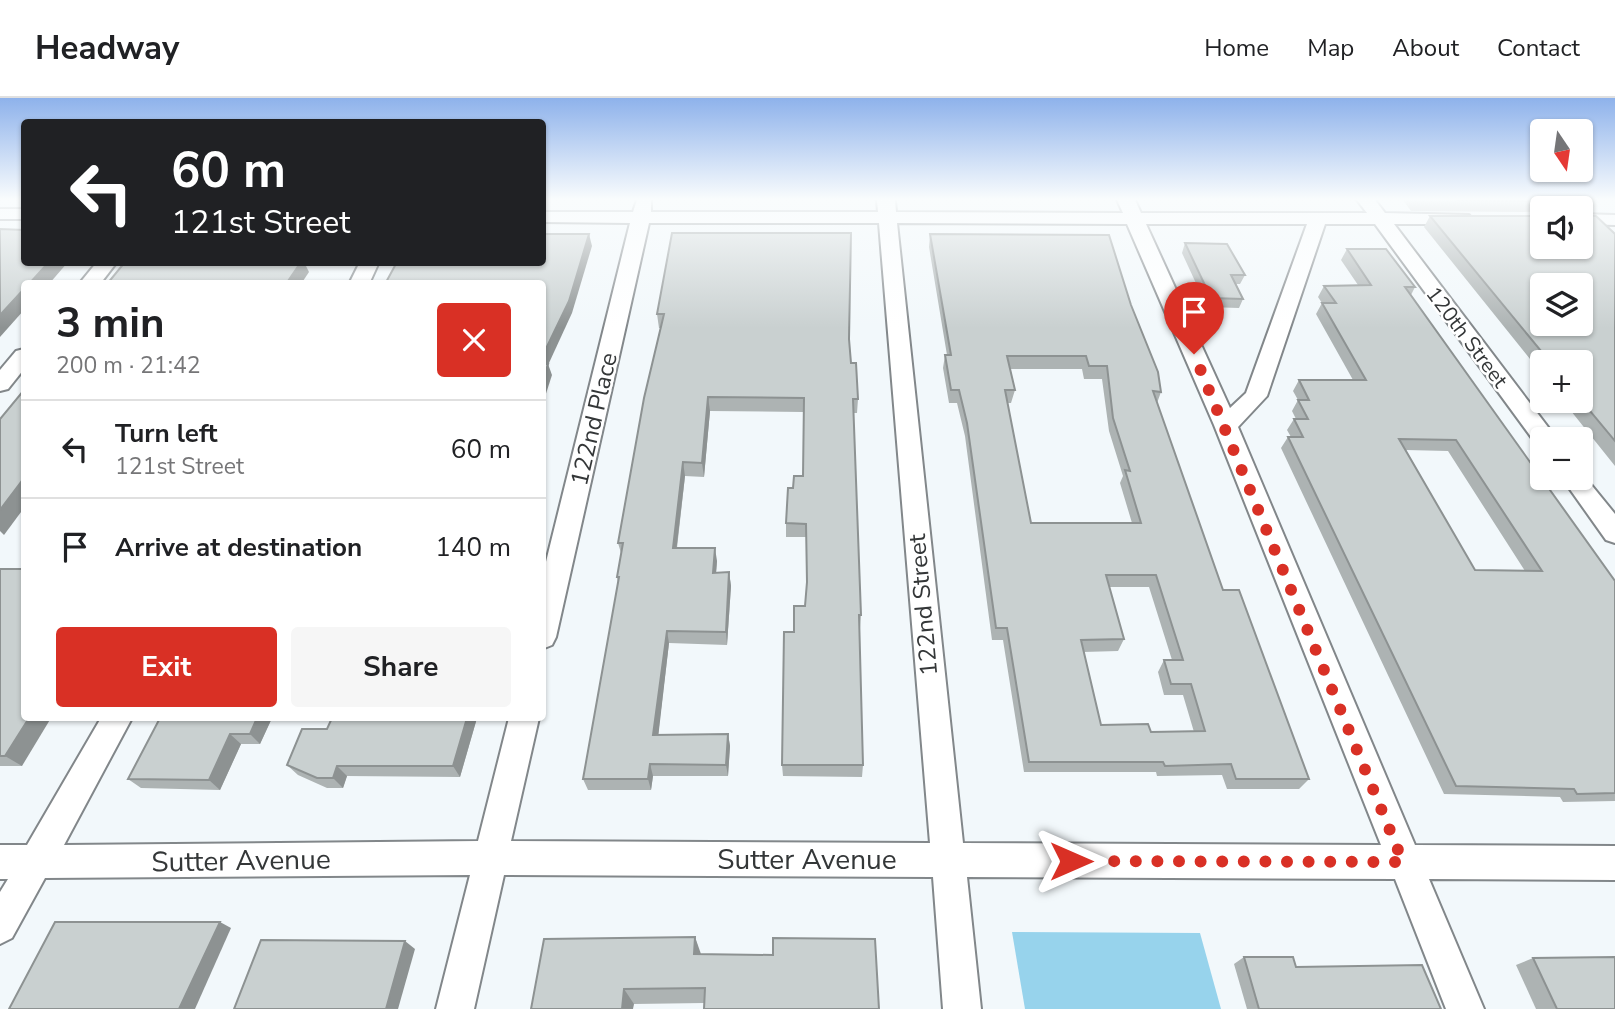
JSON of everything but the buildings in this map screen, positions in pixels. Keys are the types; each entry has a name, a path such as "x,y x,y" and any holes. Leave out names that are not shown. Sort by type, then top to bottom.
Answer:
{"street":[{"name":"122nd Place","path":"546,620 635,243"},
{"name":"122nd Street","path":"890,243 962,1009"},
{"path":"1145,243 1226,425 1465,1009"},
{"path":"1226,425 1256,396 1310,243"},
{"name":"120th Street","path":"1397,243 1536,427"},
{"path":"92,280 105,266"},
{"path":"0,384 21,360"},
{"path":"1583,490 1615,533"},
{"path":"0,926 115,721"},
{"path":"455,1009 523,721"},
{"name":"Sutter Avenue","path":"0,862 491,858 1615,863"}],"shaded area":[{"path":"1012,932 1200,933 1221,1009 1025,1009"}],"route":[{"path":"1071,861 1403,862 1226,425 1194,354"}]}
